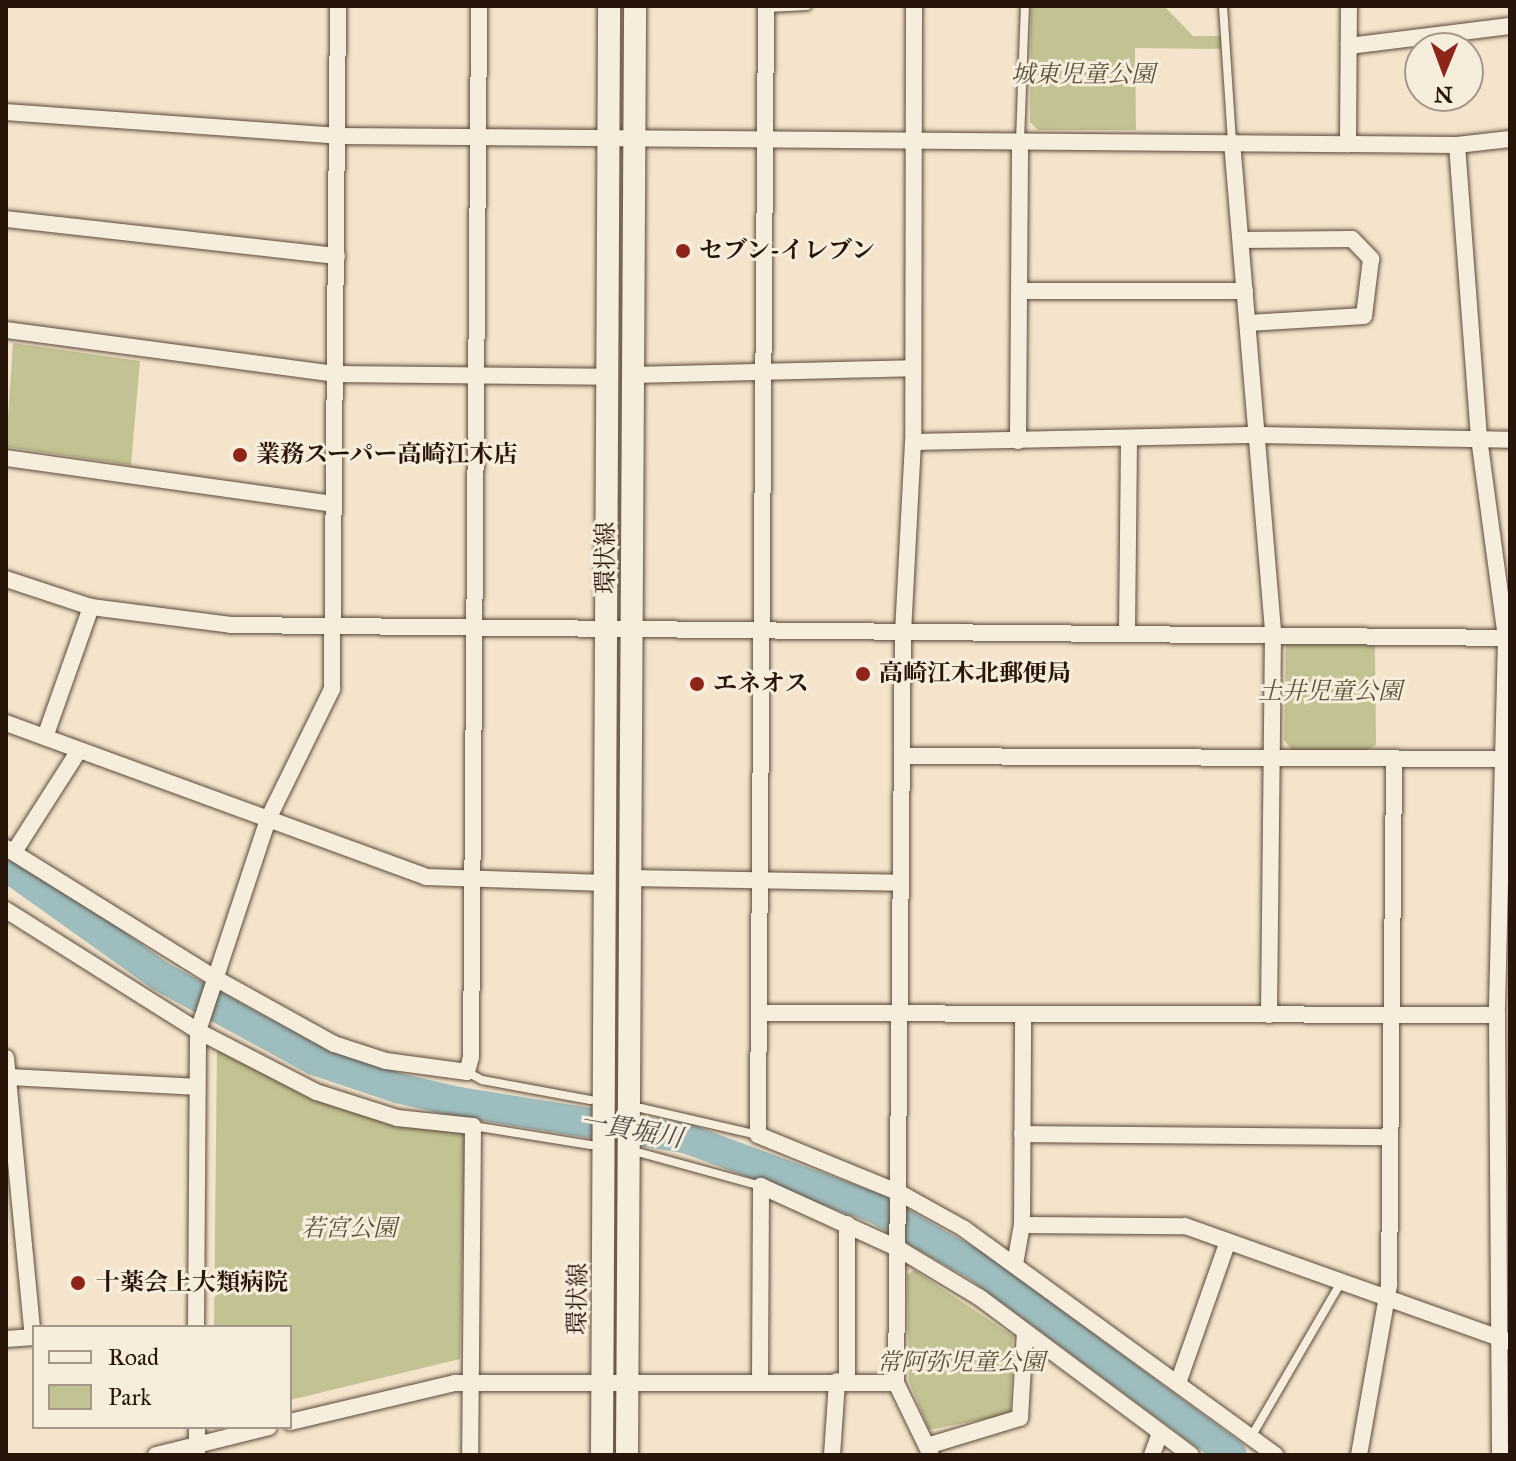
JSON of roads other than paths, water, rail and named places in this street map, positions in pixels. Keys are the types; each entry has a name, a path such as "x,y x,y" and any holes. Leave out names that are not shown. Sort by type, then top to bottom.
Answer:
{"street":[{"path":"196,1325 198,1031 268,819 332,689 338,6"},
{"path":"78,752 10,850 215,978 334,1044 386,1061 467,1072 471,1057 473,881 479,6"},
{"name":"環状線","path":"609,6 605,629 617,880 616,1106 635,1150 627,1455"},
{"name":"環状線","path":"617,880 632,630 635,6"},
{"path":"914,6 913,442 903,631 896,1383 929,1450 1020,1418 1025,1332"},
{"path":"1348,142 1349,6"},
{"path":"766,7 765,631 758,1135 898,1193 1015,1264 1275,1455"},
{"path":"1349,46 1510,26"},
{"path":"6,112 338,136 635,141 1348,142 1457,145 1510,139"},
{"path":"1018,441 1020,141"},
{"path":"1232,142 1259,435 1273,632 1269,1015"},
{"path":"1457,145 1479,438 1508,658 1504,759 1506,872 1497,1015 1504,1153 1504,1341 1500,1455"},
{"path":"6,219 337,256"},
{"path":"1241,240 1352,239 1371,259 1364,316 1248,323"},
{"path":"1020,291 1245,291"},
{"path":"6,330 336,374 606,377"},
{"path":"632,375 912,368"},
{"path":"913,442 1129,441 1259,435 1510,440"},
{"path":"1127,632 1129,441"},
{"path":"6,458 332,504"},
{"path":"6,579 91,607 231,625 765,631 1273,632 1506,638"},
{"path":"45,737 91,607"},
{"path":"6,723 78,752 426,877 473,881 901,883"},
{"path":"902,756 1504,759"},
{"path":"1359,1455 1386,1299 1394,760"},
{"path":"6,910 198,1031 356,1107 397,1118 473,1126 470,1455"},
{"path":"762,1013 1497,1015"},
{"path":"1015,1264 1022,1225 1023,1014"},
{"path":"6,1058 12,1169 32,1329"},
{"path":"8,1077 196,1087"},
{"name":"環状線","path":"602,1455 598,1144 616,1106"},
{"path":"1022,1134 1387,1137"},
{"path":"760,1381 761,1186 899,1248 1025,1332 1191,1455"},
{"path":"832,1455 842,1381 847,1224"},
{"path":"1022,1225 1185,1226 1227,1244 1504,1341"},
{"path":"1178,1383 1227,1244"},
{"path":"6,1339 32,1337"},
{"path":"292,1422 471,1382 896,1383"},
{"path":"156,1455 197,1442 259,1429"},
{"path":"1152,1455 1160,1433"}],"lane":[{"path":"766,7 807,6"},
{"path":"1020,141 1025,6"},
{"path":"1223,6 1232,142"},
{"path":"467,1072 482,1080 758,1135"},
{"path":"473,1126 598,1144"},
{"path":"635,1150 761,1186"},
{"path":"1251,1437 1340,1284"}],"waterway":[{"name":"一貫堀川","path":"6,866 160,976 314,1060 397,1088 459,1102 685,1138 877,1209 977,1266 1232,1455"}],"place":[{"name":"セブン-イレブン","path":"683,251"},
{"name":"業務スーパー高崎江木店","path":"240,455"},
{"name":"高崎江木北郵便局","path":"863,674"},
{"name":"エネオス","path":"697,684"},
{"name":"十薬会上大類病院","path":"78,1283"}],"park label":[{"name":"城東児童公園","path":"1083,75"},
{"name":"土井児童公園","path":"1330,692"},
{"name":"若宮公園","path":"349,1229"},
{"name":"常阿弥児童公園","path":"961,1363"}]}
